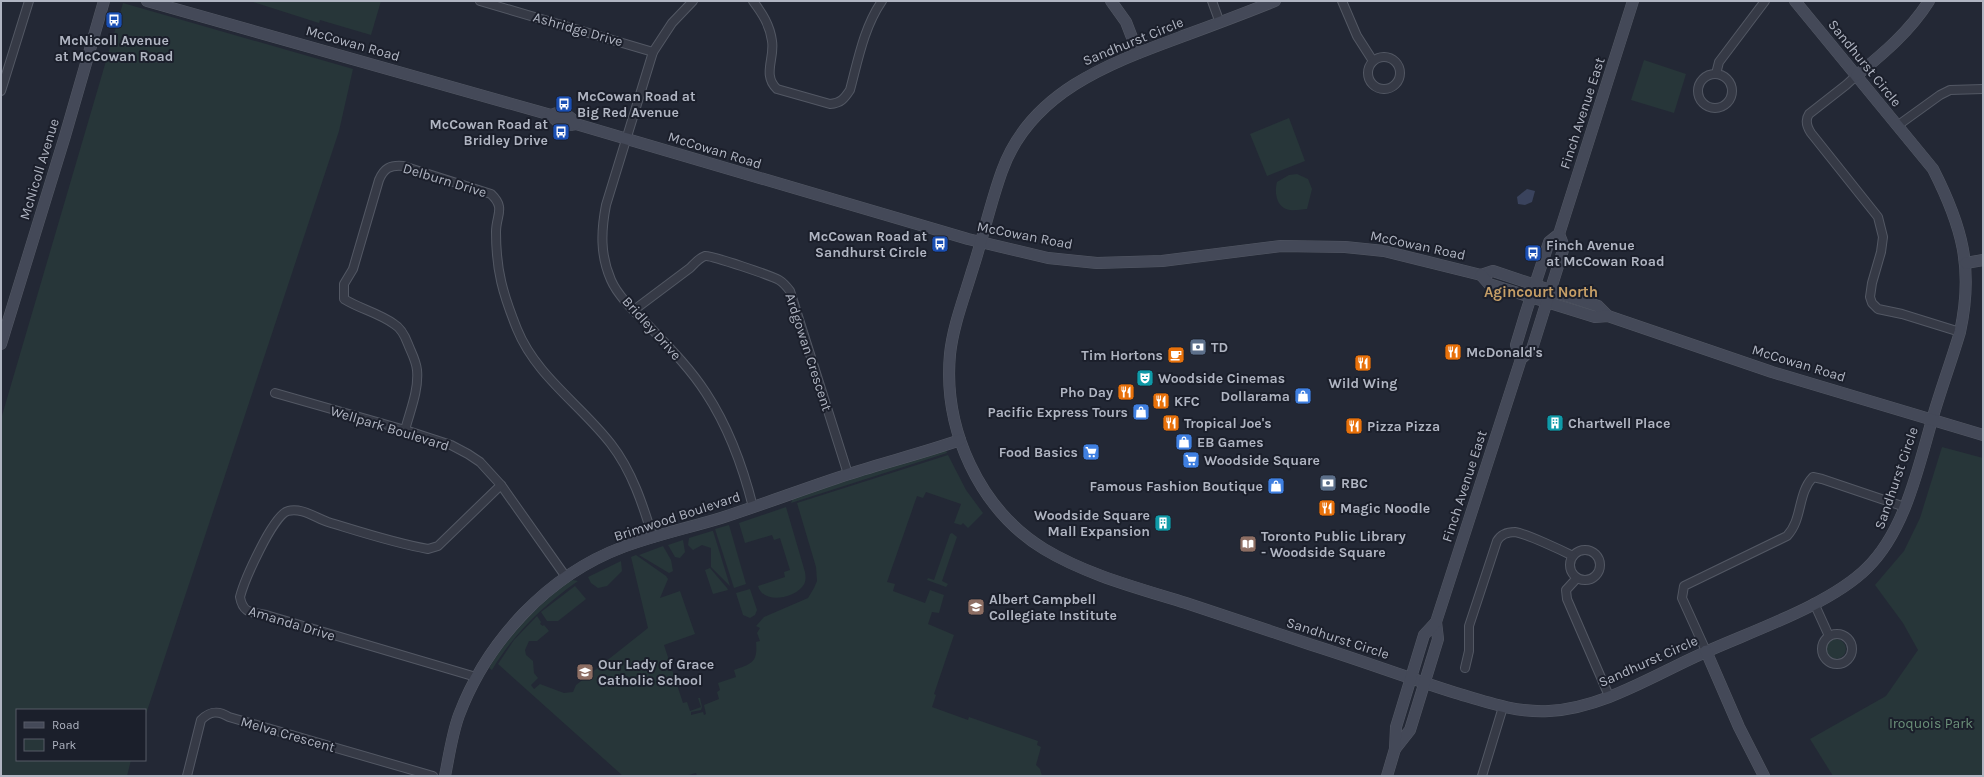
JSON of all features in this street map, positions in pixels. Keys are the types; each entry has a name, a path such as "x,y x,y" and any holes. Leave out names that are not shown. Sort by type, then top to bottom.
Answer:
{"main road":[{"name":"McNicoll Avenue","path":"1,344 65,136 104,1"},
{"name":"McCowan Road","path":"147,1 551,115 558,112 570,115 576,124 626,139 981,242 1048,258 1096,263 1162,261 1281,246 1345,247 1384,251 1481,275 1493,271 1598,306 1608,316"},
{"path":"1111,1 1126,22 1138,53"},
{"name":"Sandhurst Circle","path":"1274,1 1220,23 1138,53 1093,72 1076,82 1048,104 1023,130 1002,170 950,350 950,386 952,406 963,452 997,507 1029,538 1070,562 1137,588 1425,683 1503,707 1532,711 1549,711 1585,705 1609,696 1814,603 1844,587 1867,569 1890,541 1905,506 1960,332 1966,304 1966,263 1959,226 1950,201 1933,169 1795,1"},
{"name":"Finch Avenue East","path":"1520,359 1516,345 1549,242 1559,234 1633,1"},
{"path":"1856,74 1890,48 1906,32 1929,1"},
{"name":"Finch Avenue East","path":"1387,776 1396,749 1410,730 1425,683 1438,639 1436,622 1520,359 1532,349 1564,247 1559,234"},
{"path":"1966,263 1983,260"},
{"name":"McCowan Road","path":"1481,275 1489,284 1531,298 1594,317 1608,316 1772,372 1983,435"},
{"name":"Brimwood Boulevard","path":"445,776 460,715 476,677 506,632 542,596 566,577 622,547 753,507 848,474 960,440"},
{"name":"Finch Avenue East","path":"1396,749 1396,727 1410,678 1424,635 1436,622"},
{"path":"1706,651 1739,727 1764,776"}],"street":[{"path":"1,91 28,1"},
{"name":"Ashridge Drive","path":"480,1 653,52"},
{"name":"Bridley Drive","path":"693,1 672,23 653,52 606,205 602,227 603,250 612,281 634,310 688,369 707,394 732,440 741,464 753,507"},
{"path":"753,1 762,12 771,33 773,43 769,76 772,84 777,89 830,104 839,103 845,98 850,90 867,29 875,11 882,1"},
{"path":"1212,1 1220,23"},
{"path":"1342,1 1357,36 1373,61"},
{"path":"1716,74 1719,62 1765,1"},
{"path":"1380,57 1387,57 1394,60 1399,66 1400,73 1395,85 1385,89 1372,84 1368,76 1369,68 1373,61 1380,57"},
{"path":"1716,74 1722,75 1730,83 1732,94 1727,104 1715,109 1704,105 1698,96 1697,90 1704,77 1716,74"},
{"path":"1856,74 1845,86 1809,114 1807,117 1807,124 1811,133 1878,217 1883,236 1881,252 1872,283 1870,297 1872,303 1878,309 1902,314 1960,332"},
{"name":"Sandhurst Circle","path":"1897,126 1940,95 1950,90 1983,89"},
{"name":"Delburn Drive","path":"405,430 413,403 417,380 417,369 407,341 396,324 355,306 344,299 343,292 344,284 353,269 379,180 384,170 393,165 403,166 491,194 499,201 500,209 496,227 497,267 506,302 519,334 536,362 601,432 621,458 636,490 652,538"},
{"name":"Ardgowan Crescent","path":"634,310 704,256 713,256 722,261 768,275 785,285 790,291 848,474"},
{"name":"Wellpark Boulevard","path":"275,393 405,430 451,445 468,454 480,462 501,485 566,577"},
{"path":"1706,651 1682,598 1684,586 1787,536 1793,530 1797,520 1805,485 1812,477 1905,506"},
{"name":"Amanda Drive","path":"476,677 266,615 246,611 243,609 240,597 269,531 276,519 287,511 298,510 326,521 428,549 438,546 501,485"},
{"path":"1466,668 1469,650 1469,626 1497,541 1500,536 1504,533 1516,532 1573,556"},
{"path":"1588,550 1595,553 1600,562 1599,572 1592,579 1582,580 1577,578 1570,565 1573,556 1580,551 1588,550"},
{"path":"1577,578 1566,590 1567,599 1609,696"},
{"path":"1814,603 1830,636"},
{"path":"1482,776 1503,707"},
{"name":"Melva Crescent","path":"187,776 201,720 206,715 217,712 229,717 433,776"}],"green space":[{"path":"250,1 381,1 371,35 320,20 319,23"},
{"path":"123,3 353,69 339,131 146,714 146,709 16,709 16,761 131,761 127,776 1,776 1,419"},
{"path":"1644,60 1686,74 1674,113 1631,100"},
{"path":"1289,118 1305,161 1267,176 1250,134"},
{"path":"1297,174 1308,179 1312,189 1307,209 1286,209 1279,203 1276,196 1277,182 1289,175"},
{"name":"Iroquois Park","path":"1942,447 1983,458 1983,776 1833,776 1810,739 1886,696 1918,650 1903,623 1875,585 1904,551 1920,518"},
{"path":"946,449 947,453 791,503 793,498"},
{"path":"948,455 966,490 983,513 968,528 963,523 961,525 954,523 961,504 926,492 923,498 917,496 887,582 895,584 893,591 925,603 930,590 944,595 939,613 932,612 928,624 954,635 934,694 936,695 932,707 968,720 969,717 1038,741 1037,745 1041,747 1036,765 1040,769 1042,776 697,776 696,773 685,776 623,776 498,664 514,640 537,616 541,622 540,624 543,626 544,625 549,631 537,641 529,641 525,650 526,655 533,661 534,673 538,678 531,685 534,689 540,684 564,693 573,692 576,685 648,628 631,557 636,555 668,579 660,598 680,591 695,634 664,645 683,703 687,702 690,711 701,707 698,698 700,698 702,707 701,710 691,712 691,715 703,712 704,715 706,714 704,705 719,699 717,692 720,690 718,683 736,677 734,670 749,664 755,658 756,642 760,641 757,633 760,628 756,626 764,617 808,598 814,588 817,581 816,567 797,503"},
{"path":"786,507 806,576 804,584 797,591 785,597 778,598 771,597 761,592 758,586 785,577 784,572 790,570 780,538 774,540 772,535 745,543 739,523"},
{"path":"729,525 746,584 734,588 715,529"},
{"path":"713,531 730,586 711,567 711,548 702,545 693,550 688,545 689,538"},
{"path":"952,533 957,537 942,581 948,584 946,587 927,580 928,578 934,580 950,534"},
{"path":"683,540 685,552 680,558 675,557 668,545"},
{"path":"663,546 671,560 673,571 669,573 639,555"},
{"path":"621,561 622,571 607,586 598,588 591,583 588,577"},
{"path":"710,568 728,590 713,594 705,570"},
{"path":"573,580 578,581 553,600 530,621 510,644 492,670 489,668 503,647 526,619 560,588"},
{"path":"575,586 586,599 558,621 547,621 541,612"},
{"path":"750,589 757,610 755,615 750,618 743,615 736,593"},
{"path":"1836,639 1843,642 1846,649 1843,656 1836,659 1829,656 1826,649 1829,642"}],"water":[{"path":"1527,189 1535,191 1532,202 1525,205 1518,204 1517,197"}],"place":[{"name":"McNicoll Avenue at McCowan Road","path":"114,20"},
{"name":"McCowan Road at Big Red Avenue","path":"564,104"},
{"name":"McCowan Road at Bridley Drive","path":"561,132"},
{"name":"McCowan Road at Sandhurst Circle","path":"940,244"},
{"name":"Finch Avenue at McCowan Road","path":"1533,253"},
{"name":"TD","path":"1198,347"},
{"name":"McDonald's","path":"1453,352"},
{"name":"Tim Hortons","path":"1176,355"},
{"name":"Wild Wing","path":"1363,363"},
{"name":"Woodside Cinemas","path":"1145,378"},
{"name":"Pho Day","path":"1126,392"},
{"name":"Dollarama","path":"1303,396"},
{"name":"KFC","path":"1161,401"},
{"name":"Pacific Express Tours","path":"1141,412"},
{"name":"Tropical Joe's","path":"1171,423"},
{"name":"Chartwell Place","path":"1555,423"},
{"name":"Pizza Pizza","path":"1354,426"},
{"name":"EB Games","path":"1184,442"},
{"name":"Food Basics","path":"1091,452"},
{"name":"Woodside Square","path":"1191,460"},
{"name":"RBC","path":"1328,483"},
{"name":"Famous Fashion Boutique","path":"1276,486"},
{"name":"Magic Noodle","path":"1327,508"},
{"name":"Woodside Square Mall Expansion","path":"1163,523"},
{"name":"Toronto Public Library - Woodside Square","path":"1248,544"},
{"name":"Albert Campbell Collegiate Institute","path":"976,607"},
{"name":"Our Lady of Grace Catholic School","path":"585,672"}],"district":[{"name":"Agincourt North","path":"1541,292"}]}
